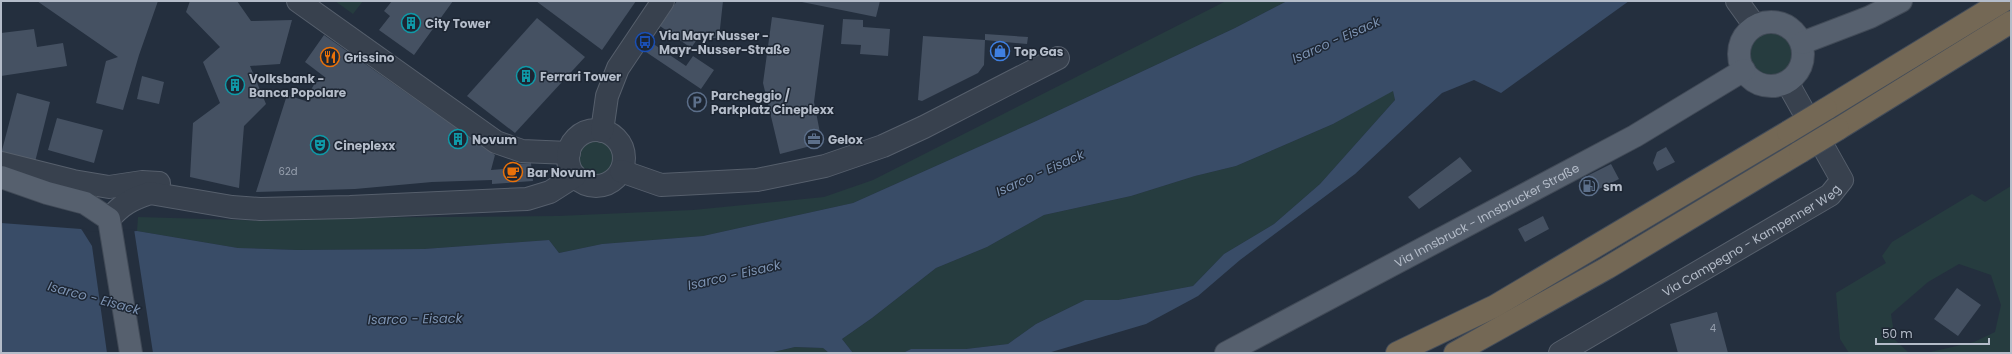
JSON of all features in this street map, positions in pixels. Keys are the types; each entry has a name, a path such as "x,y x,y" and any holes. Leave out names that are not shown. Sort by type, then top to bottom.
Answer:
{"highway":[{"path":"1396,353 1495,306 1788,132 2004,1"},
{"path":"1455,353 1607,268 1838,129 2011,22"}],"main road":[{"path":"1802,43 1870,17 1901,1"},
{"path":"1773,21 1782,23 1798,34 1802,43 1804,54 1802,65 1796,75 1779,85 1763,85 1755,82 1744,70 1740,61 1739,51 1742,41 1747,32 1755,26 1773,21"},
{"name":"Via Innsbruck - Innsbrucker Straße","path":"1226,353 1635,136 1744,70"},
{"path":"1,177 47,193 85,203 109,218 130,353"},
{"path":"1,187 47,193"}],"street":[{"path":"298,1 496,142 522,151 569,153"},
{"path":"602,131 607,96 618,68 663,1"},
{"path":"1737,1 1755,26"},
{"path":"621,171 661,185 757,180 825,166 883,146 1058,58"},
{"name":"Via Campegno - Kampenner Weg","path":"1560,353 1830,194 1842,180 1786,82"},
{"path":"593,130 602,131 609,133 621,146 624,162 621,171 614,179 606,184 593,186 584,183 575,176 568,161 569,153 572,145 584,133 593,130"},
{"path":"1,163 73,181 109,187 142,182 173,185 233,197 350,196 394,204"},
{"path":"109,218 121,205 150,193 232,207 260,209 350,207 527,199 550,192 575,176"}],"green space":[{"path":"335,1 363,1 353,14"},
{"path":"1226,1 1287,1 1235,28 1034,122 853,203 703,236 602,244 559,253 549,240 424,249 297,250 238,248 137,231 138,217 269,221 307,218 558,216 693,210 824,197 873,180"},
{"path":"1771,31 1784,35 1790,41 1794,54 1790,67 1784,73 1771,77 1758,73 1752,67 1748,54 1752,41 1758,35"},
{"path":"1393,90 1395,100 1320,184 1274,224 1224,254 1193,286 1118,300 1085,300 1036,324 1008,344 966,349 911,349 903,353 853,353 842,339 872,318 936,268 987,247 1044,215 1131,196 1195,176 1236,166 1333,124"},
{"path":"597,135 610,139 616,145 620,158 616,171 610,177 597,181 584,177 578,171 574,158 578,145 584,139"},
{"path":"2011,186 2011,353 1926,353 1974,342 1995,332 2001,305 1991,275 1959,264 1928,282 1891,314 1895,340 1909,353 1849,353 1840,339 1836,293 1886,263 1882,256 1892,242 1972,194 1985,202"},
{"path":"795,347 823,348 829,353 769,353"}],"water":[{"name":"Isarco - Eisack","path":"1287,1 1629,1 1501,93 1474,80 1442,93 1355,174 1240,260 1198,296 1146,324 1048,353 903,353 911,349 966,349 1008,344 1036,324 1085,300 1118,300 1193,286 1224,254 1274,224 1320,184 1395,100 1393,91 1333,124 1236,166 1195,176 1131,196 1044,215 987,247 936,268 872,318 842,339 853,353 829,353 823,348 795,347 769,353 1,353 1,223 81,229 91,234 137,231 238,248 297,250 424,249 549,240 559,253 602,244 703,236 853,203 1034,122 1235,28"}],"pier":[{"path":"80,227 91,232 134,229 153,353 107,353 92,246"}],"building":[{"path":"37,1 158,1 139,55 123,110 96,103 106,61 118,57"},
{"name":"Volksbank - Banca Popolare","path":"190,1 237,1 251,21 292,20 280,64 250,66 266,104 244,126 239,188 190,177 193,123 220,103 203,62 220,47 186,12"},
{"name":"City Tower","path":"392,1 453,1 414,55 379,30 390,16 384,11"},
{"path":"536,1 636,1 602,50"},
{"path":"677,1 723,1 719,38 707,38 701,34 691,48 660,26"},
{"path":"797,1 880,1 876,17"},
{"path":"772,17 824,25 814,102 822,143 780,154 763,83"},
{"name":"Ferrari Tower","path":"537,18 585,57 515,133 467,96"},
{"path":"843,19 863,20 863,27 890,29 888,56 860,54 861,45 841,44"},
{"path":"34,29 37,47 63,43 67,66 1,76 1,33"},
{"path":"985,34 1028,37 1027,44 985,40"},
{"path":"324,35 495,155 491,170 515,168 515,164 531,163 533,181 492,184 492,180 432,182 355,189 256,192 287,95 309,102 309,93 315,83 326,78 305,62"},
{"path":"923,36 985,40 984,65 978,73 922,101 918,100"},
{"path":"652,43 686,66 693,56 714,70 701,89 646,52"},
{"path":"142,76 164,82 159,104 137,99"},
{"path":"17,93 50,102 34,166 1,154"},
{"path":"57,118 103,130 94,163 48,150"},
{"path":"1666,147 1675,162 1657,171 1653,163 1657,152"},
{"path":"1460,157 1472,171 1419,209 1408,197"},
{"path":"1611,164 1619,179 1589,194 1581,179"},
{"path":"1543,216 1549,229 1525,242 1518,229"},
{"path":"1957,288 1981,305 1958,336 1934,319"},
{"path":"1717,312 1728,353 1678,353 1670,324"}],"place":[{"name":"City Tower","path":"411,23"},
{"name":"Via Mayr Nusser - Mayr-Nusser-Straße","path":"645,42"},
{"name":"Top Gas","path":"1000,51"},
{"name":"Grissino","path":"330,57"},
{"name":"Ferrari Tower","path":"526,76"},
{"name":"Volksbank - Banca Popolare","path":"235,85"},
{"name":"Parcheggio / Parkplatz Cineplexx","path":"697,102"},
{"name":"Novum","path":"458,139"},
{"name":"Gelox","path":"814,139"},
{"name":"Cineplexx","path":"320,145"},
{"name":"Bar Novum","path":"513,172"},
{"name":"sm","path":"1589,186"}]}
